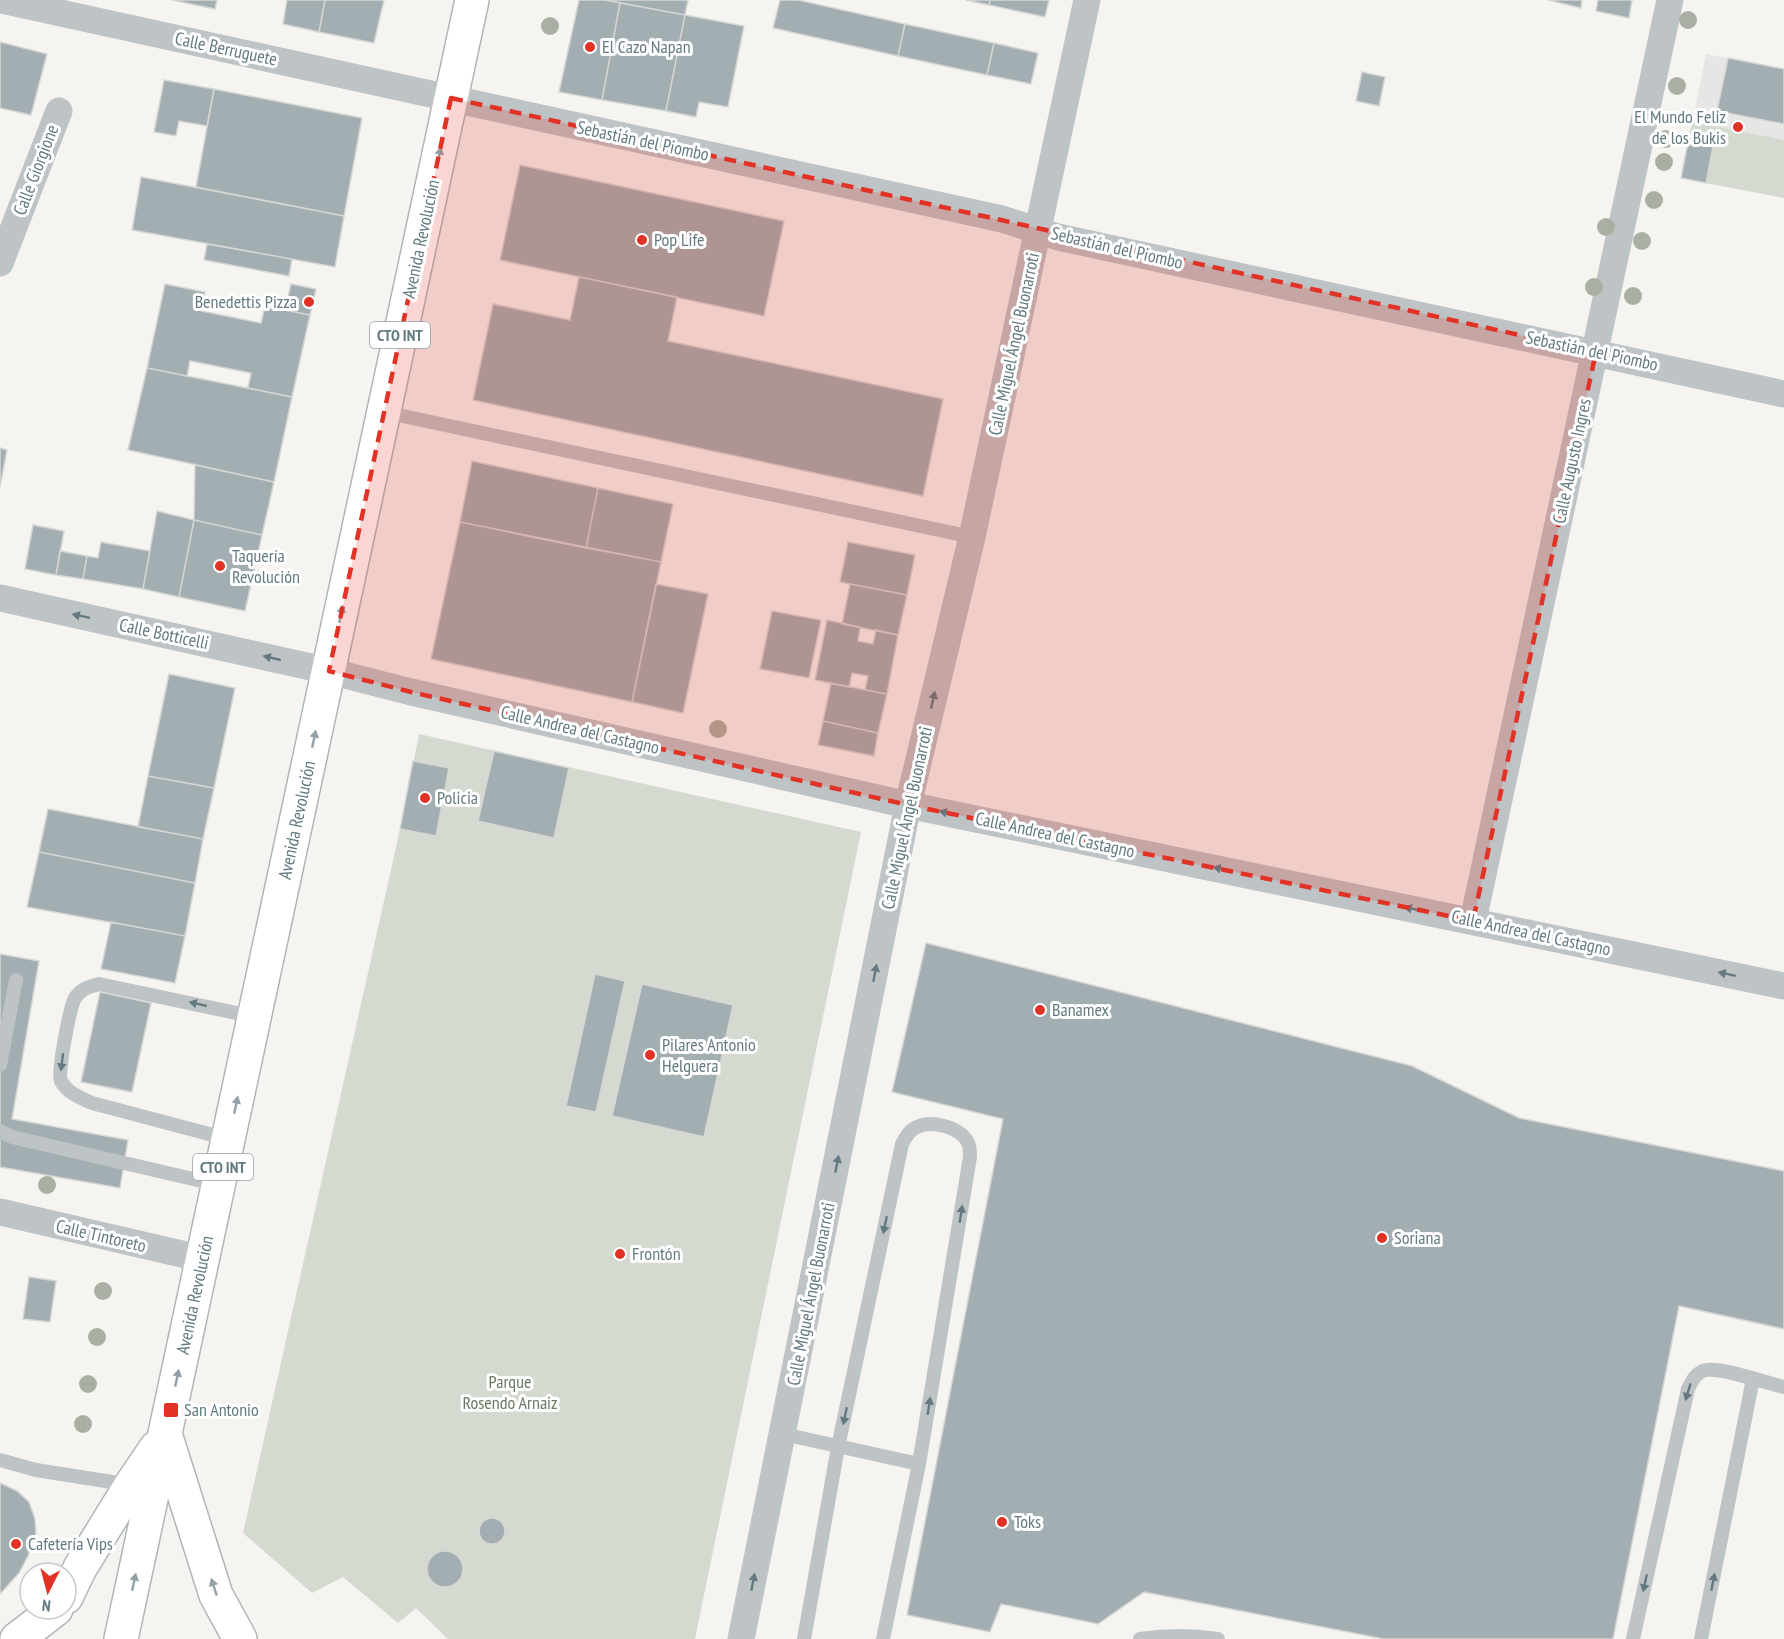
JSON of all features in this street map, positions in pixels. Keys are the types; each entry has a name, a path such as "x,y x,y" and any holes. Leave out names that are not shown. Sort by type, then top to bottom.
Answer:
{"main road":[{"name":"Avenida Revolución","path":"121,1639 472,0"},
{"path":"78,1572 131,1485 165,1435"},
{"path":"165,1435 216,1595 240,1639"},
{"path":"17,1639 40,1621"}],"street":[{"name":"Calle Berruguete","path":"1,0 452,98"},
{"name":"Calle Miguel Ángel Buonarroti","path":"741,1639 908,805 972,537 1087,0"},
{"name":"Calle Augusto Ingres","path":"1473,921 1670,0"},
{"name":"Sebastián del Piombo","path":"452,98 1002,219 1058,237 1784,394"},
{"name":"Calle Giorgione","path":"0,263 59,111"},
{"name":"Calle Botticelli","path":"0,598 329,671"},
{"name":"Calle Andrea del Castagno","path":"329,671 411,692 908,805 1784,986"},
{"name":"Calle Tintoreto","path":"0,1212 203,1259"}],"lane":[{"path":"384,412 972,537"},
{"path":"0,1065 16,980"},
{"path":"228,1139 92,1103 71,1093 61,1081 60,1066 74,1000 84,988 99,984 255,1017"},
{"path":"804,1639 838,1447 902,1144 907,1133 918,1126 930,1125 948,1127 961,1132 969,1143 970,1157 920,1464 883,1639"},
{"path":"0,1131 12,1137 219,1185"},
{"path":"1633,1639 1688,1389 1694,1377 1705,1370 1719,1370 1784,1388"},
{"path":"1701,1639 1753,1379"},
{"path":"783,1434 920,1464"},
{"path":"0,1460 36,1470 131,1485"},
{"path":"1140,1639 1167,1635 1193,1635 1218,1639"}],"highlighted area":[{"path":"451,98 1596,352 1473,921 908,805 411,692 329,671"}],"shaded area":[{"name":"El Mundo Feliz de los Bukis","path":"1706,54 1784,69 1784,198 1681,178"}],"green space":[{"path":"1692,122 1784,140 1784,198 1706,183 1715,137 1690,132"},
{"name":"Parque Rosendo Arnaiz","path":"419,734 861,832 695,1639 448,1639 416,1608 398,1623 343,1577 312,1593 243,1533 400,829"}],"building":[{"path":"172,0 217,0 215,9"},
{"path":"287,0 325,0 319,32 283,24"},
{"path":"325,0 384,0 374,43 319,32"},
{"name":"El Cazo Napan","path":"579,0 605,0 620,3 602,100 559,92"},
{"path":"605,0 688,0 685,15"},
{"path":"780,0 798,0 905,24 898,56 773,28"},
{"path":"966,0 990,0 989,5"},
{"path":"990,0 1049,0 1045,17 989,5"},
{"path":"1548,0 1582,0 1581,8"},
{"path":"1598,0 1632,0 1629,18 1596,11"},
{"path":"620,3 685,15 666,111 602,100"},
{"path":"685,15 744,26 728,107 699,102 696,117 666,111"},
{"path":"905,24 994,43 987,75 898,56"},
{"path":"0,42 47,54 31,115 0,108"},
{"path":"994,43 1038,53 1031,84 987,75"},
{"path":"1728,58 1784,69 1784,124 1717,111"},
{"path":"1362,72 1385,77 1379,106 1356,101"},
{"path":"164,80 214,89 207,126 179,121 176,136 154,132"},
{"path":"214,89 362,118 344,216 196,187"},
{"path":"1690,132 1715,136 1706,183 1681,178"},
{"name":"Pop Life","path":"520,165 784,221 764,316 500,260"},
{"path":"141,177 344,216 335,267 132,230"},
{"path":"207,244 292,259 289,276 204,260"},
{"path":"579,277 677,297 668,341 943,399 923,496 473,400 493,304 570,320"},
{"path":"165,284 205,292 201,311 261,323 265,306 310,315 292,397 248,388 251,373 190,361 187,376 147,368"},
{"path":"291,284 316,289 310,315 285,310"},
{"path":"147,368 292,397 274,482 128,450"},
{"path":"0,448 7,450 0,487"},
{"path":"472,461 598,488 586,548 460,522"},
{"path":"195,465 274,482 262,535 194,520"},
{"path":"598,488 673,504 661,562 586,548"},
{"path":"157,511 194,520 179,597 143,589"},
{"name":"Taquería Revolución","path":"194,520 262,535 245,611 179,597"},
{"path":"460,522 661,562 632,702 431,659"},
{"path":"33,525 64,531 56,575 25,569"},
{"path":"101,542 150,551 143,589 83,579 87,556 98,558"},
{"path":"848,542 915,555 907,595 840,582"},
{"path":"60,551 87,556 83,579 56,575"},
{"path":"656,584 708,594 683,713 632,702"},
{"path":"850,584 907,595 898,635 842,624"},
{"path":"772,611 821,620 809,678 760,669"},
{"path":"827,620 860,627 858,641 873,644 876,630 898,635 887,694 865,690 868,676 852,673 849,687 815,680"},
{"path":"169,674 235,688 214,788 148,776"},
{"path":"831,683 887,694 878,733 823,721"},
{"path":"823,721 878,733 874,756 818,745"},
{"path":"494,751 569,768 554,838 478,821"},
{"name":"Policia","path":"413,761 449,768 436,836 400,829"},
{"path":"148,776 214,788 203,839 138,827"},
{"path":"48,809 203,839 195,883 39,852"},
{"path":"39,852 195,883 185,936 27,907"},
{"path":"111,922 185,936 175,983 101,969"},
{"name":"Soriana","path":"926,943 1412,1066 1519,1118 1784,1171 1784,1329 1679,1306 1613,1639 1384,1639 1144,1592 1098,1624 1001,1604 990,1632 907,1615 1003,1119 892,1092"},
{"path":"0,954 39,961 12,1119 128,1140 120,1188 0,1167"},
{"path":"595,974 625,981 596,1112 566,1106"},
{"path":"642,984 733,1005 704,1137 612,1116"},
{"path":"100,992 151,1003 132,1092 81,1082"},
{"path":"29,1277 56,1281 50,1322 23,1319"},
{"name":"Cafetería Vips","path":"0,1483 17,1491 29,1502 35,1519 36,1533 25,1561 18,1561 18,1574 0,1594"},
{"path":"492,1518 501,1522 505,1531 501,1540 492,1544 483,1540 479,1531 483,1522"},
{"path":"445,1551 458,1556 463,1569 458,1582 445,1587 432,1582 427,1569 432,1556"}],"place":[{"name":"El Cazo Napan","path":"590,47"},
{"name":"El Mundo Feliz de los Bukis","path":"1738,127"},
{"name":"Pop Life","path":"642,240"},
{"name":"Benedettis Pizza","path":"309,302"},
{"name":"Taquería Revolución","path":"220,566"},
{"name":"Policia","path":"425,798"},
{"name":"Banamex","path":"1040,1010"},
{"name":"Pilares Antonio Helguera","path":"650,1055"},
{"name":"Soriana","path":"1382,1238"},
{"name":"Frontón","path":"620,1254"},
{"name":"San Antonio","path":"171,1410"},
{"name":"Toks","path":"1002,1522"},
{"name":"Cafetería Vips","path":"16,1544"}]}
